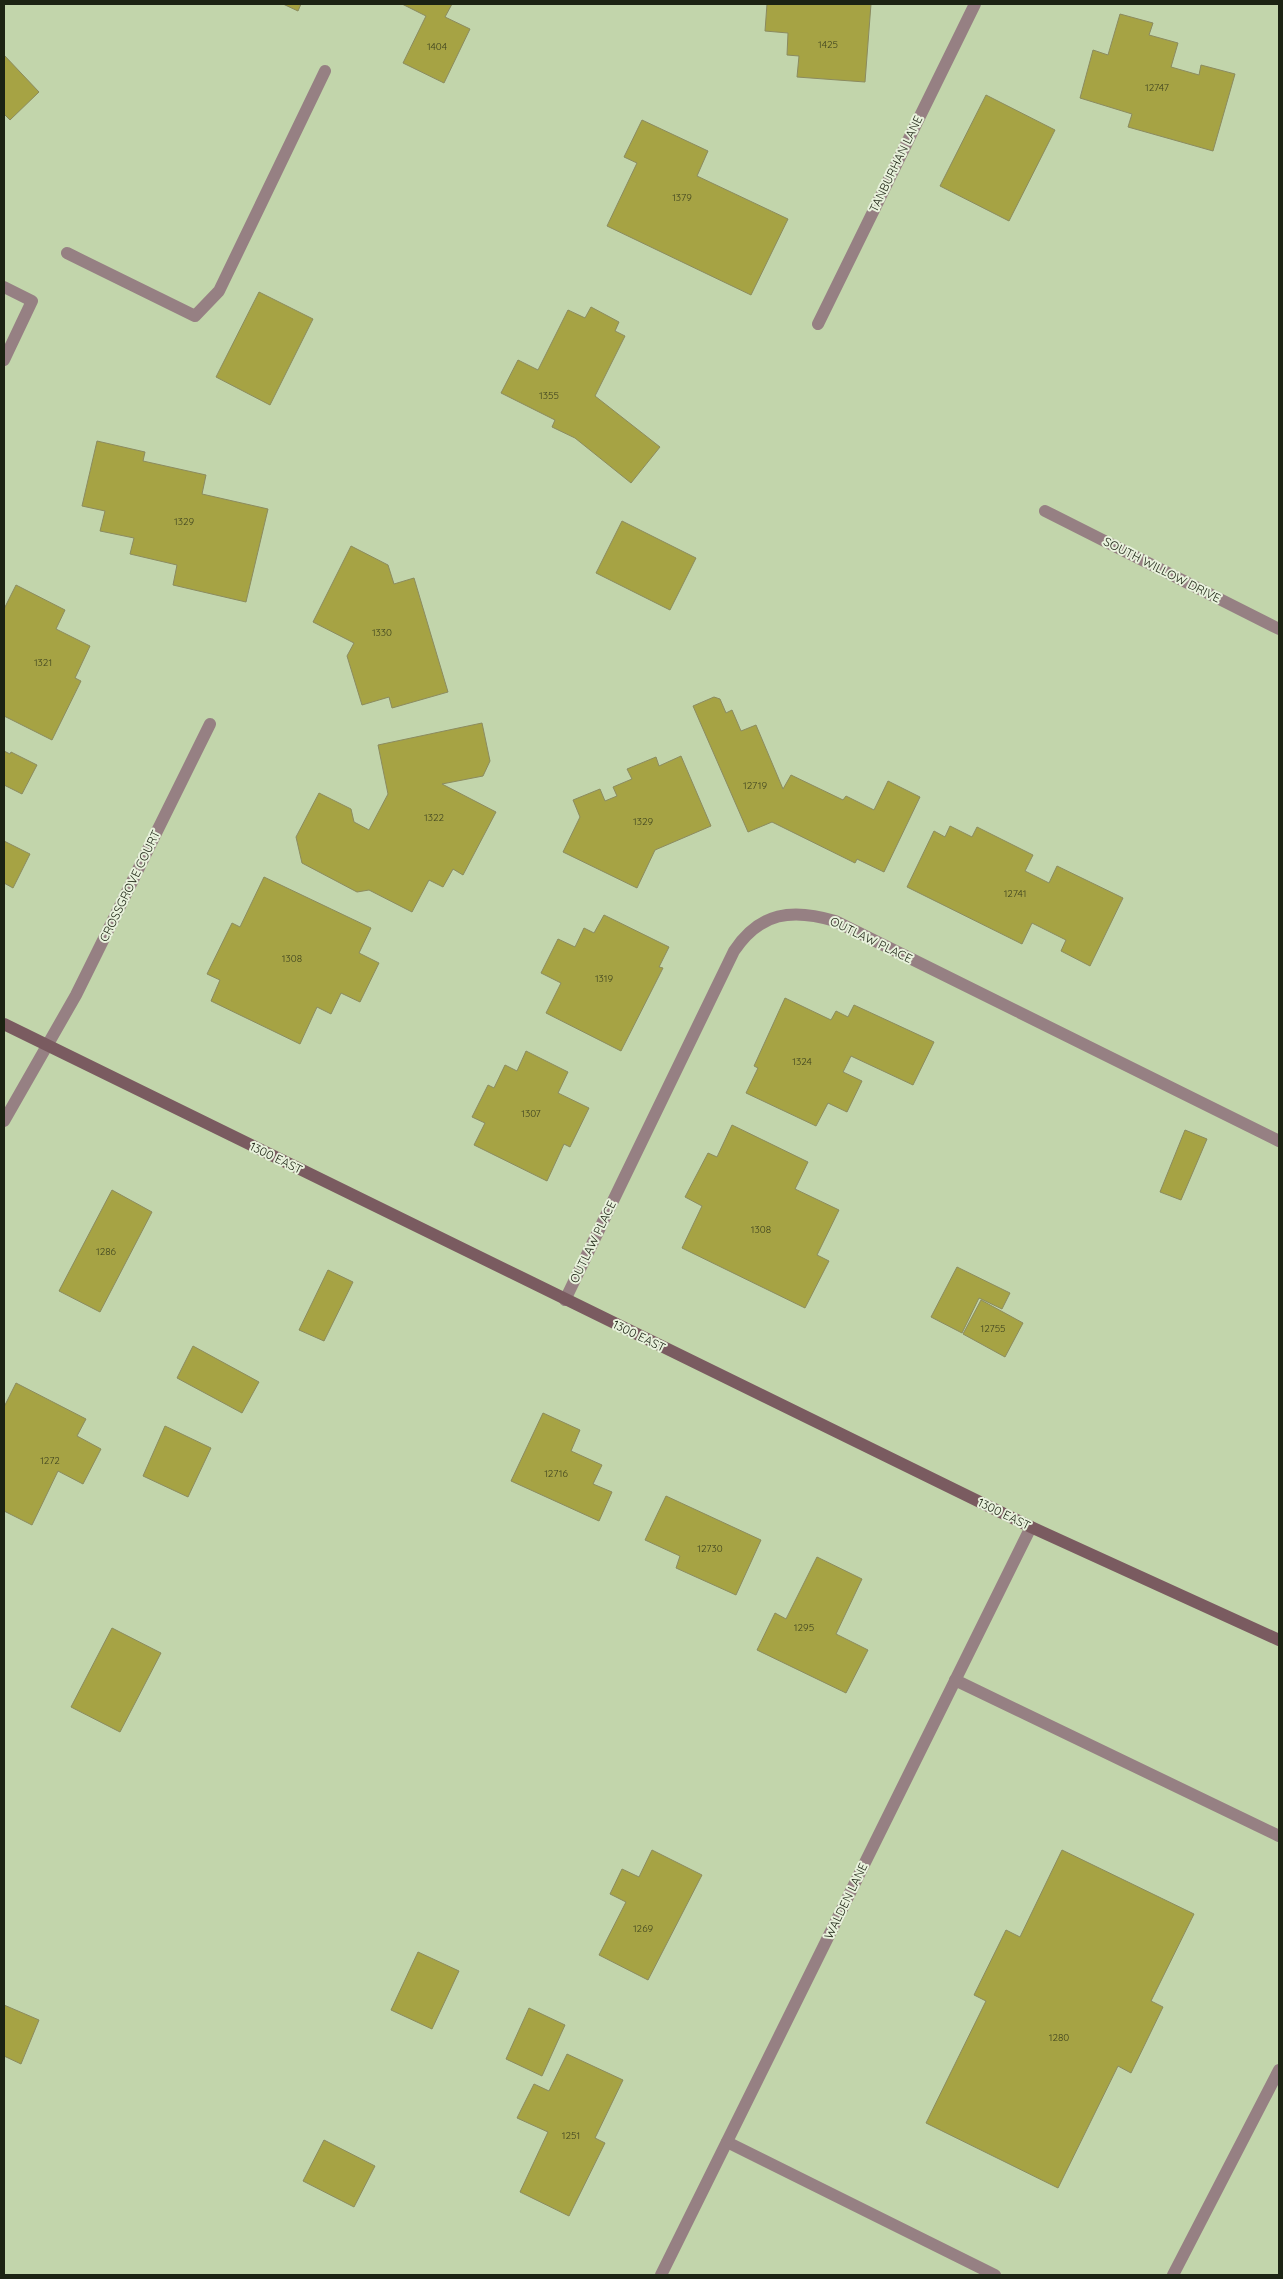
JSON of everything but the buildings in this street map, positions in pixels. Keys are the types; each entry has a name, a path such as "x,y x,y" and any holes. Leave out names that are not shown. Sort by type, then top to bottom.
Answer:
{"main road":[{"name":"1300 EAST","path":"4,1024 1031,1527 1279,1640"}],"street":[{"name":"TANBURHAN LANE","path":"818,324 974,4"},
{"path":"67,253 195,316 219,291 325,71"},
{"path":"4,287 32,301 4,360"},
{"name":"SOUTH WILLOW DRIVE","path":"1045,511 1279,629"},
{"name":"CROSSGROVE COURT","path":"4,1121 76,995 210,724"},
{"name":"OUTLAW PLACE","path":"565,1300 734,951 744,936 758,924 775,916 795,914 816,915 835,921 1279,1141"},
{"name":"WALDEN LANE","path":"661,2275 1031,1527"},
{"path":"955,1680 1279,1836"},
{"path":"1173,2275 1279,2070"},
{"path":"727,2142 995,2275"}]}
